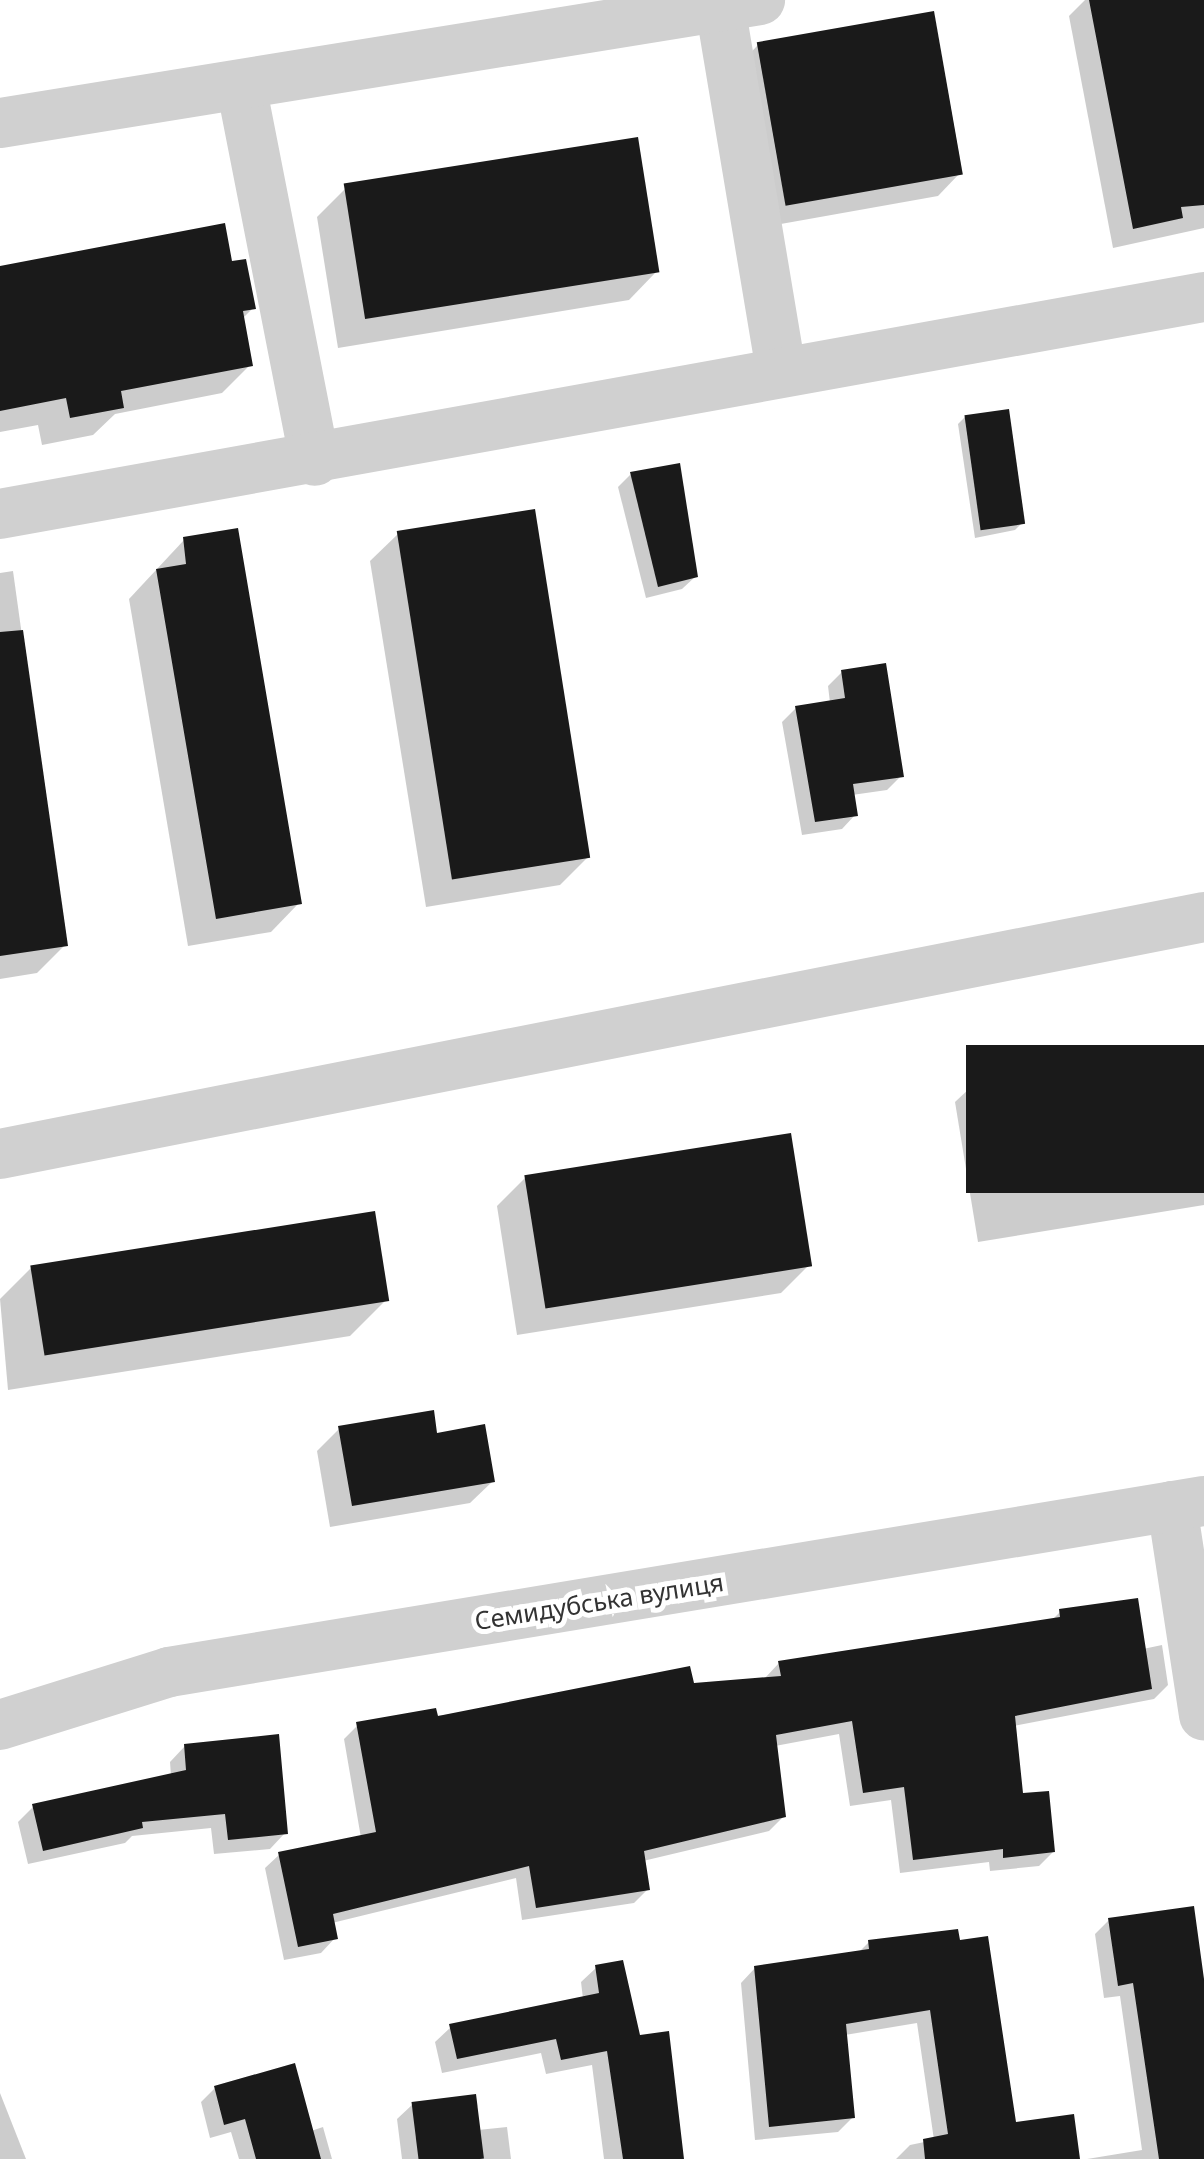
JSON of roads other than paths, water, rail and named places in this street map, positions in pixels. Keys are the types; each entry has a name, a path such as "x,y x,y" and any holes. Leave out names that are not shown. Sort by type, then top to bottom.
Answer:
{"street":[{"path":"0,123 740,3 781,370"},
{"path":"241,85 315,461"},
{"path":"0,514 315,461 781,370 1204,297"},
{"path":"0,1154 1204,917"},
{"path":"1188,1504 1204,1716"},
{"name":"Семидубська вулиця","path":"0,1725 169,1672 1188,1504"}]}
